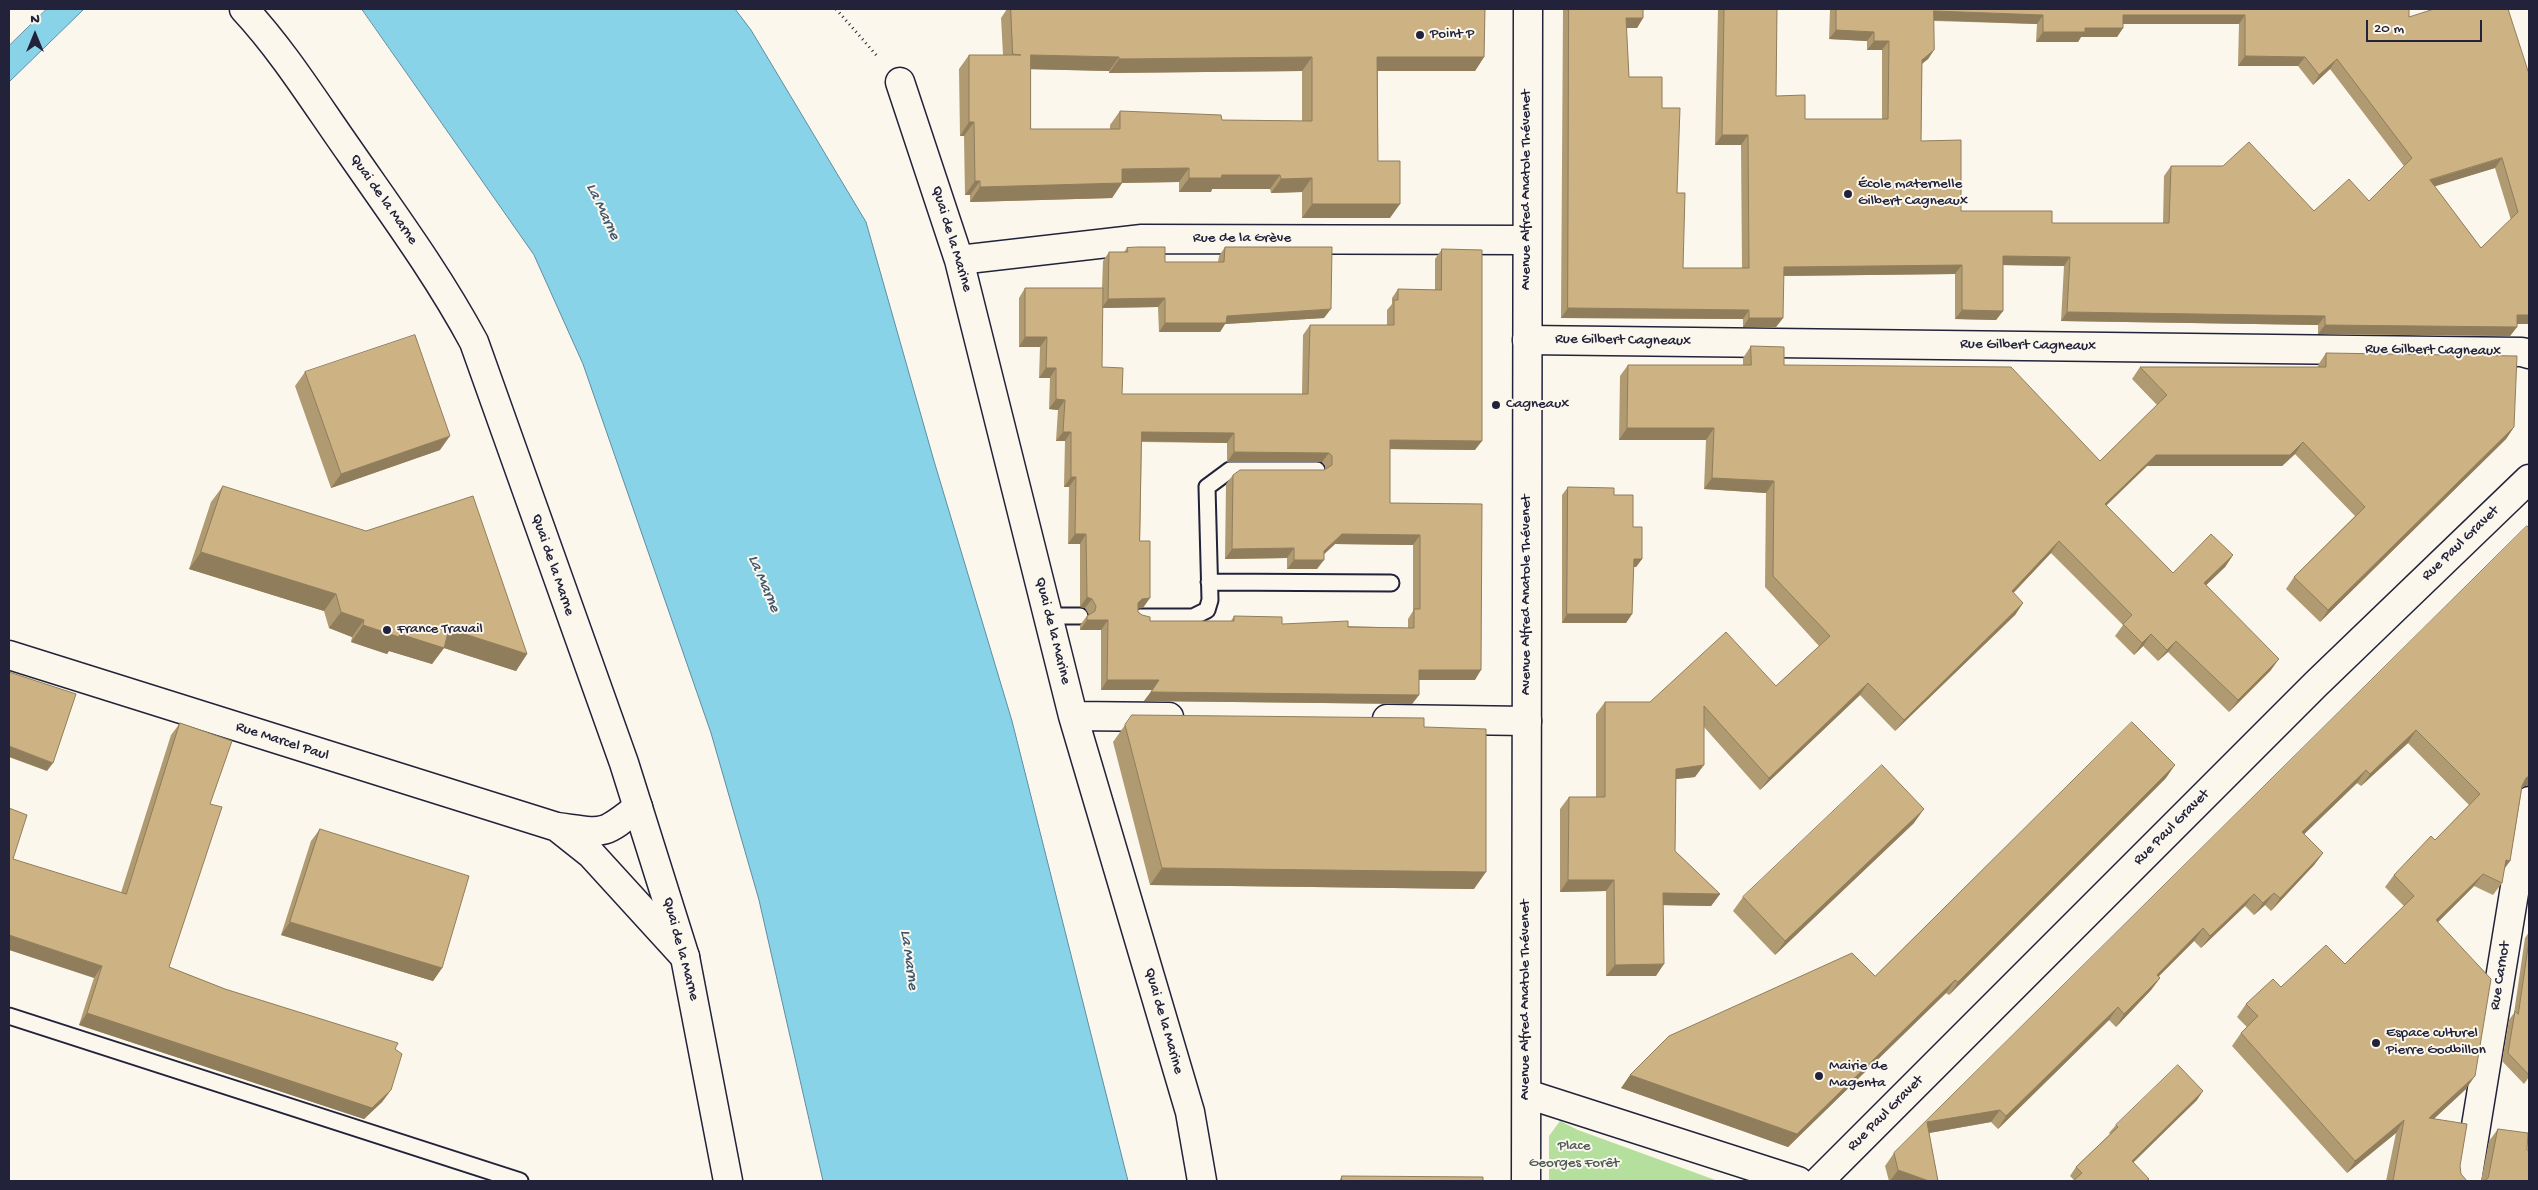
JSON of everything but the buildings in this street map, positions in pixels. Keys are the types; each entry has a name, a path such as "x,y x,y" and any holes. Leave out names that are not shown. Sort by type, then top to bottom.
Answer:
{"street":[{"name":"Quai de la Marne","path":"244,9 319,108 421,255 447,293 474,342 638,807 685,956 728,1181"},
{"name":"Avenue Alfred Anatole Thévenet","path":"1526,1181 1528,9"},
{"name":"Quai de la Marine","path":"900,82 959,260 1073,716 1190,1112 1202,1181"},
{"name":"Rue de la Grève","path":"959,260 1142,239 1527,240"},
{"name":"Rue Gilbert Cagneaux","path":"1527,340 2522,352 2529,354"},
{"name":"Rue Paul Gravet","path":"1819,1181 2316,684 2529,479"},
{"name":"Rue Marcel Paul","path":"9,654 556,827 601,832 615,826 638,807"},
{"path":"1073,716 1192,717"},
{"path":"1359,719 1527,721"},
{"name":"Rue Carnot","path":"2468,1181 2529,801"},
{"name":"Rue Marcel Paul","path":"556,827 591,854 685,956"},
{"path":"1527,1094 1798,1181"}],"lane":[{"path":"1140,618 1192,618 1207,610 1210,600 1207,487 1230,470 1317,470"},
{"path":"1209,582 1391,583"},
{"path":"1049,616 1080,616"},
{"path":"9,1016 520,1181"}],"path":[{"path":"836,9 900,82"}],"green space":[{"name":"Place Georges Forêt","path":"1560,1121 1578,1130 1718,1181 1549,1181 1549,1136"}],"water":[{"path":"47,9 84,9 9,82 9,46"},
{"name":"La Marne","path":"362,9 735,9 751,30 866,222 934,461 1012,721 1128,1181 823,1181 759,900 711,733 583,364 534,255"}],"place":[{"name":"Point P","path":"1420,35"},
{"name":"École maternelle Gilbert Cagneaux","path":"1848,194"},
{"name":"Cagneaux","path":"1496,405"},
{"name":"France Travail","path":"387,630"},
{"name":"Espace culturel Pierre Godbillon","path":"2376,1043"},
{"name":"Mairie de Magenta","path":"1819,1076"}]}
